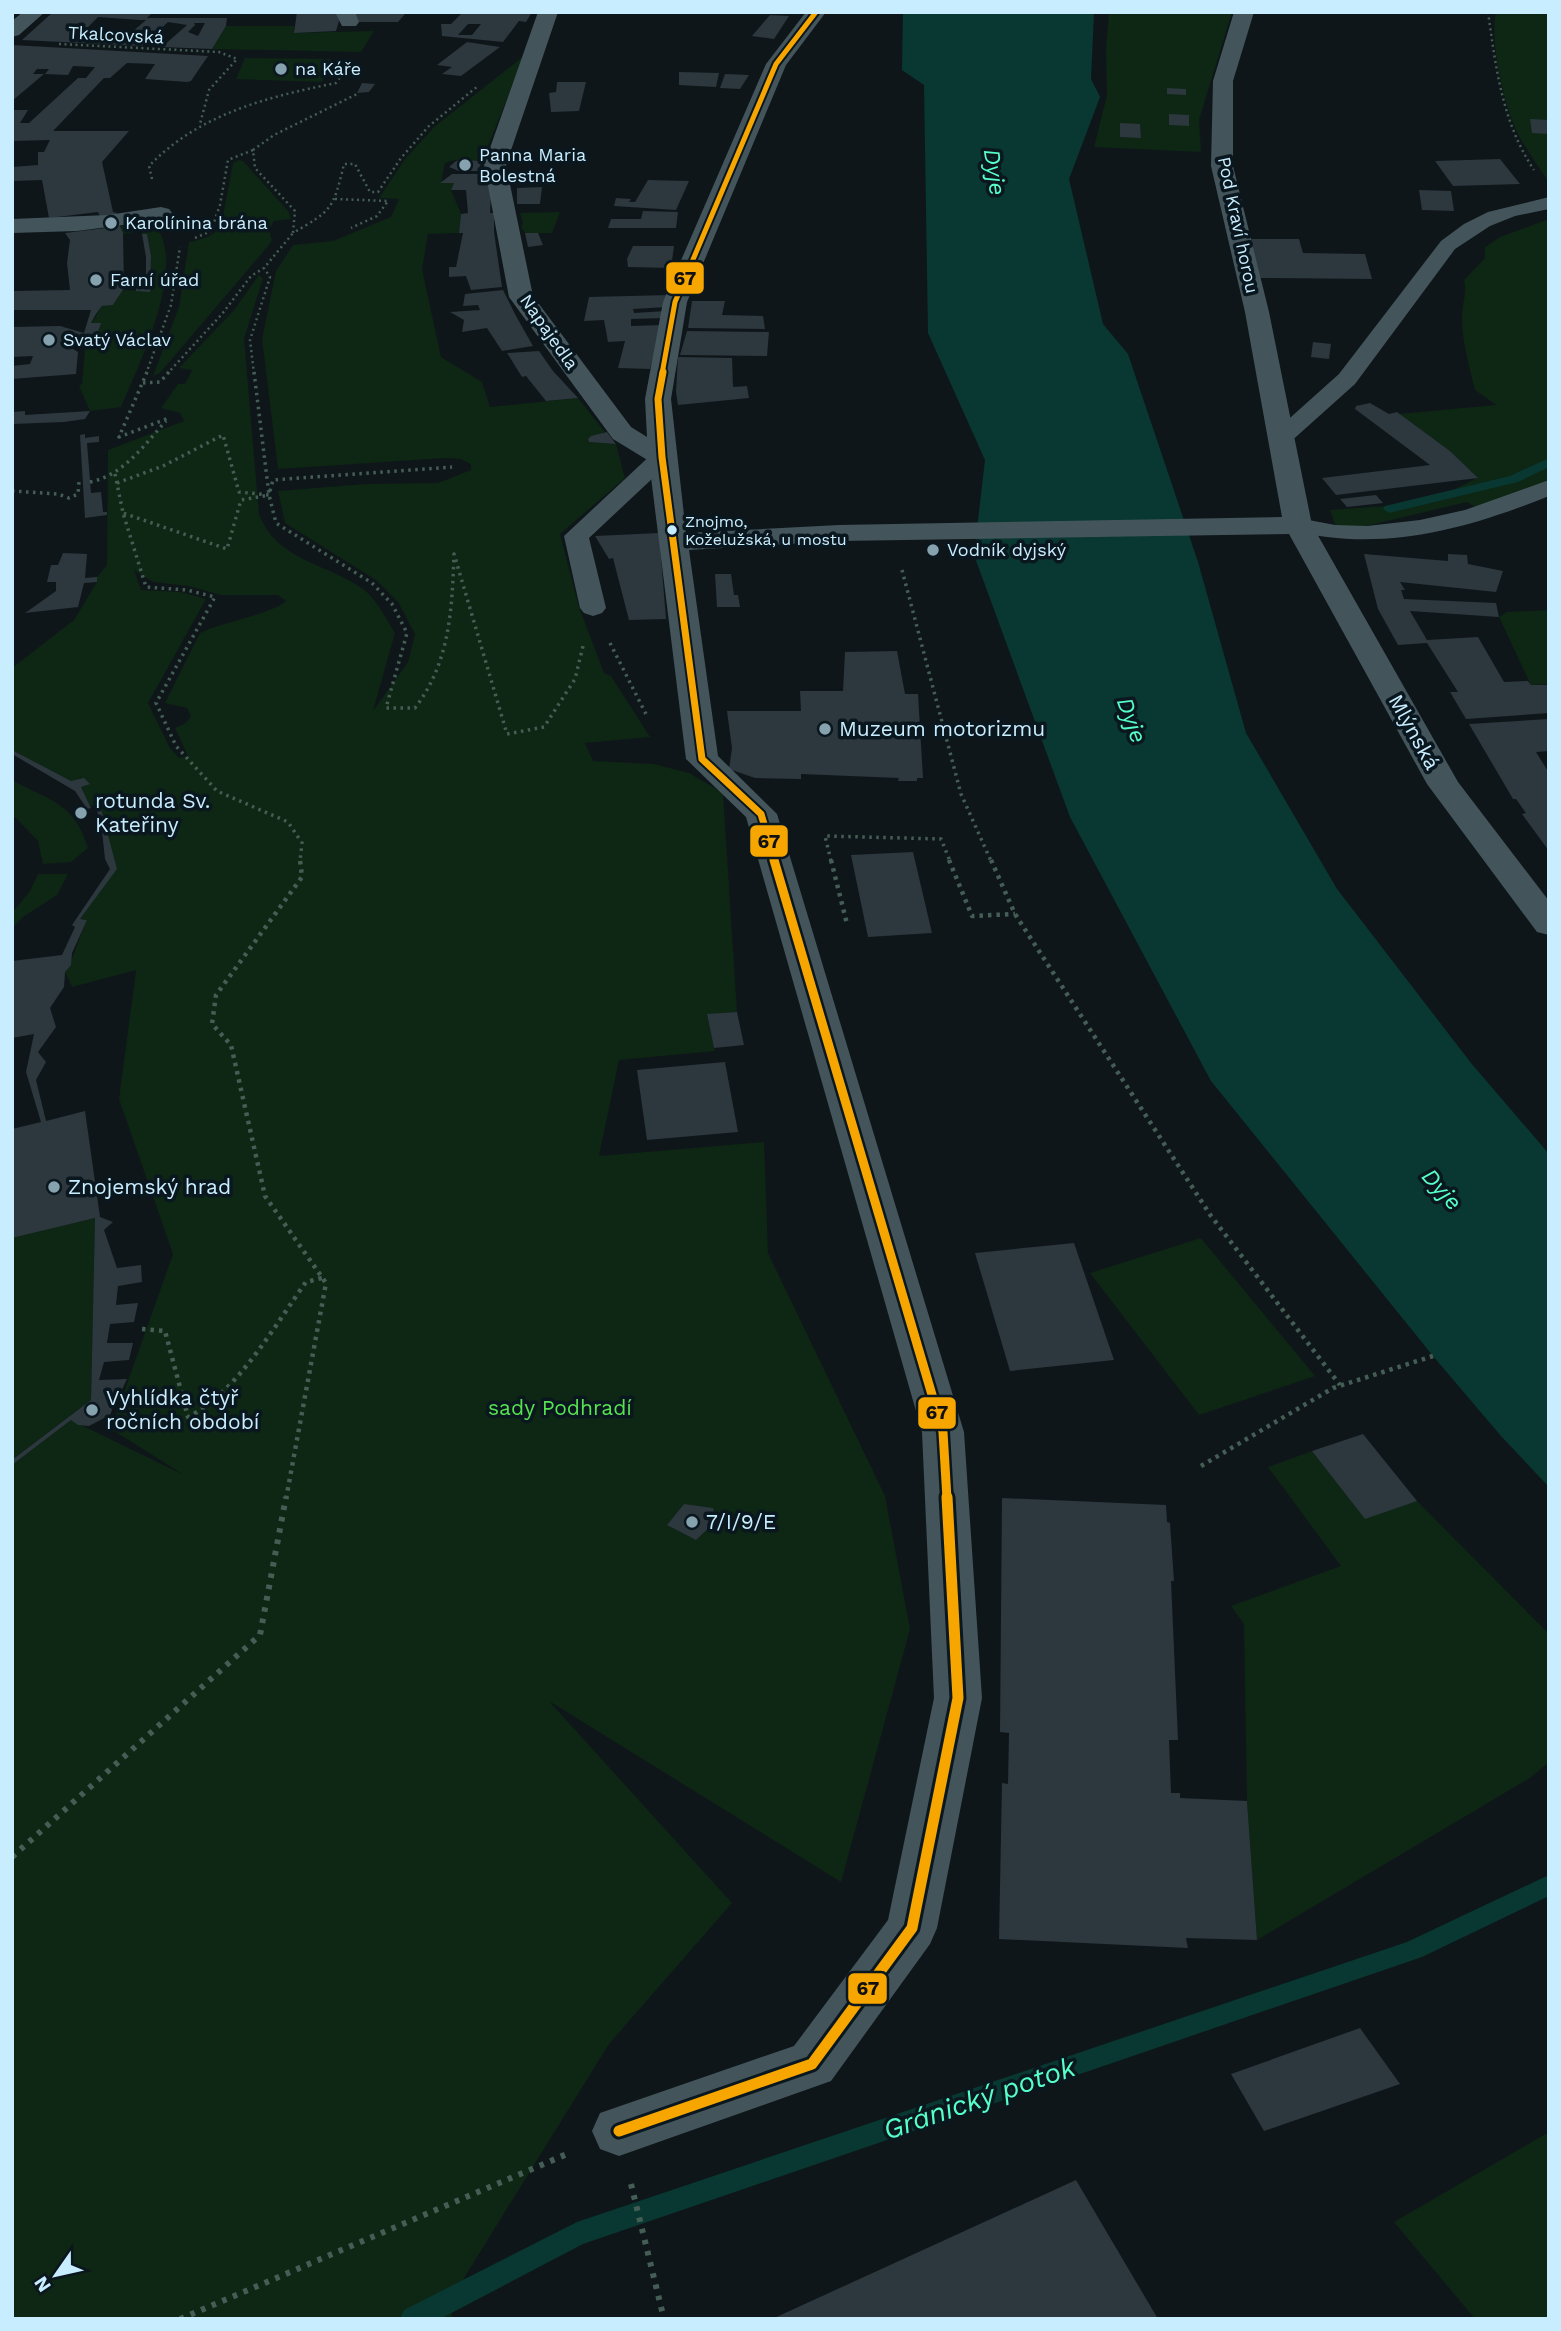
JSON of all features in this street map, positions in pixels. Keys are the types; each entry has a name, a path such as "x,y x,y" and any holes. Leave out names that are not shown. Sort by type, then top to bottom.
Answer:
{"street":[{"path":"12,31 34,12"},
{"name":"Napajedla","path":"548,12 495,165 521,297 622,433 662,457"},
{"path":"619,2131 812,2064 912,1928 958,1698 943,1432 761,814 702,759 662,457 658,399 676,302 776,64 816,12"},
{"name":"Pod Kraví horou","path":"1244,12 1223,81 1222,166 1257,312 1298,525"},
{"path":"12,226 77,225 161,214"},
{"path":"674,542 891,532 1298,525"},
{"name":"Mlýnská","path":"1298,525 1443,784 1549,925"}],"lane":[{"path":"1280,439 1347,379 1448,245 1461,233 1511,210 1549,203"},
{"path":"593,608 576,536 662,457"},
{"path":"1298,525 1341,533 1406,529 1497,509 1549,487"}],"path":[{"path":"1488,12 1499,88 1521,153 1537,173"},
{"name":"Tkalcovská","path":"56,44 219,52 237,59 209,90 200,124"},
{"path":"161,214 149,166 162,150 200,124 292,92 336,83 353,58"},
{"path":"143,383 160,382 222,314 251,276 264,268 293,233 316,221 335,199 345,164 355,164 370,192 377,192 401,158 429,126 479,85"},
{"path":"191,238 211,231 220,205 228,160 253,150 274,135 359,93"},
{"path":"253,150 255,168 295,211 293,233"},
{"path":"335,199 388,201 377,216 351,228"},
{"path":"90,482 104,481 115,474 169,418 119,437 143,383 171,305 180,241"},
{"path":"264,268 270,277 250,340 269,495 275,523 372,583 392,604 407,633 386,708 415,708 429,692 452,628 454,554 507,734 544,727 575,679 593,608"},
{"path":"117,484 163,466 223,435 239,492 269,495"},
{"path":"269,495 273,480 452,467"},
{"path":"12,1857 260,1635 326,1283 265,1196 231,1045 212,1024 216,995 302,877 299,855 303,843 288,822 217,791 176,746 156,704 215,597 187,590 146,587 123,513 115,474"},
{"path":"12,491 58,494 69,498 78,494 79,482 83,482"},
{"path":"123,513 227,549 241,500 269,495"},
{"path":"891,532 961,794 1015,914 1211,1216 1340,1385"},
{"path":"593,608 621,668 672,762 702,759"},
{"path":"796,934 847,926 825,836 941,839 972,916 1015,914"},
{"path":"142,1329 165,1331 188,1417 196,1416 219,1397 306,1282 321,1278"},
{"path":"1200,1465 1340,1385 1433,1356"},
{"path":"180,2319 619,2131"},
{"path":"629,2176 664,2319"}],"green space":[{"path":"1109,12 1232,12 1199,120 1201,152 1094,147 1107,95 1106,49"},
{"path":"1496,12 1549,12 1549,183 1519,136 1509,110 1497,57 1494,25"},
{"path":"226,26 294,26 295,33 374,31 361,52 212,49"},
{"name":"sady Podhradí","path":"524,56 482,161 455,160 445,163 441,183 454,183 451,190 461,214 459,233 428,234 422,269 441,357 482,382 490,407 578,398 605,432 588,439 589,442 616,444 625,478 560,534 579,607 604,673 611,676 650,737 585,743 593,761 654,764 689,773 723,793 737,1012 707,1015 715,1051 619,1060 599,1156 764,1142 768,1253 885,1496 910,1629 841,1882 549,1701 732,1903 609,2044 451,2299 452,2319 12,2319 12,1465 71,1420 184,1475 111,1429 173,1254 119,1099 136,970 72,987 65,972 87,920 80,919 116,869 99,805 90,806 81,787 12,750 12,668 74,620 97,582 97,577 107,565 108,450 184,421 180,413 161,408 178,384 185,384 192,370 179,368 234,310 259,275 263,278 244,339 259,514 267,530 290,552 349,580 368,593 395,633 373,711 408,662 415,634 398,602 376,580 285,523 278,491 366,484 438,483 471,470 471,464 461,459 445,458 278,469 262,339 276,271 293,245 333,241 391,217 399,199 379,198 405,159 434,127","holes":["134,570 153,582 188,586 221,595 278,595 286,601 270,610 200,633 165,703 187,708 191,716 186,723 175,728 188,756 179,758 170,748 148,703 206,599 181,592 141,590"]},
{"path":"245,58 332,59 322,82 236,79"},
{"path":"243,161 289,212 291,219 274,221 269,230 272,240 269,245 160,373 153,376 179,307 189,242 207,237 221,226 233,163"},
{"path":"560,212 552,233 525,233 521,227 523,223 520,213"},
{"path":"1549,219 1549,484 1483,512 1467,502 1362,527 1339,536 1330,510 1427,503 1477,478 1450,451 1399,414 1496,405 1475,390 1463,332 1464,280 1485,258 1485,247 1500,237"},
{"path":"153,223 163,240 166,262 158,314 121,407 90,411 79,386 82,384 87,347 84,336 102,306 113,305 122,290 150,291 151,256 147,235 142,234 142,231 123,234 119,226"},
{"path":"1549,610 1549,684 1531,685 1499,617 1507,612"},
{"path":"12,780 68,812 76,821 88,848 71,862 43,864 38,841 12,814"},
{"path":"38,874 68,874 57,895 23,917 12,928 12,913 30,891"},
{"path":"95,1218 91,1400 12,1460 12,1238"},
{"path":"1201,1238 1315,1376 1199,1415 1090,1273"},
{"path":"1312,1451 1417,1501 1549,1634 1549,1762 1530,1778 1257,1940 1247,1801 1244,1624 1231,1606 1341,1566 1268,1467"},
{"path":"1549,2132 1549,2319 1475,2319 1394,2222"}],"water":[{"name":"Dyje","path":"903,12 1094,12 1091,79 1100,97 1069,179 1103,324 1128,354 1198,562 1246,733 1337,889 1471,1063 1549,1154 1549,1487 1501,1436 1433,1356 1211,1081 1070,817 974,555 985,460 928,333 924,85 902,70"}],"building":[{"path":"53,12 153,12 147,18 227,18 226,26 212,49 162,47 187,25 168,22 143,46 22,40","holes":["98,17 139,20 146,20 131,33 83,32","194,23 205,23 198,36 188,32"]},
{"path":"297,12 338,12 336,31 294,33"},
{"path":"354,12 405,14 398,22 353,22"},
{"path":"463,12 532,12 526,22 519,21 503,42 442,36 441,24 451,24","holes":["468,24 481,24 472,35 458,35"]},
{"path":"770,15 789,16 774,39 752,36"},
{"path":"467,42 500,47 461,76 442,74 452,67 437,65"},
{"path":"12,45 208,56 191,81 187,82 145,79 155,64 127,63 110,78 104,78 53,131 129,131 102,162 113,212 117,213 115,215 123,233 124,288 113,305 102,306 96,314 91,323 101,323 97,335 84,336 87,343 70,347 78,352 76,374 12,379 12,366 30,364 33,356 12,357 12,327 60,326 84,333 91,310 12,310 12,291 70,290 67,263 70,240 65,233 105,228 98,212 49,218 42,180 12,181 12,167 38,165 38,152 44,152 50,140 12,141 12,110 28,110 20,123 29,123 78,78 86,78 95,67 73,66 68,75 45,74 49,69 37,69 33,74 44,74 12,101"},
{"path":"679,72 719,73 716,87 679,85"},
{"path":"725,74 749,75 740,89 720,88"},
{"path":"557,82 586,82 579,111 551,112 549,93 556,92"},
{"path":"362,83 375,84 369,92 357,93"},
{"path":"1167,88 1186,89 1186,95 1167,94"},
{"path":"1169,114 1189,115 1189,126 1169,125"},
{"path":"1530,119 1549,120 1549,134 1532,133"},
{"path":"1120,123 1140,124 1141,138 1120,137"},
{"path":"1500,159 1520,184 1453,186 1435,161"},
{"name":"Panna Maria Bolestná","path":"456,161 482,161 478,171 459,171 449,167"},
{"path":"452,174 492,174 490,213 494,213 502,287 471,290 466,276 449,277 449,267 456,267 463,233 459,233 461,214 468,213 466,190 451,190 454,183 440,183"},
{"path":"648,180 689,181 676,210 614,206 616,198 631,199 629,202 635,202"},
{"path":"542,187 540,204 517,204 517,188"},
{"path":"1419,190 1451,191 1454,211 1422,210"},
{"path":"643,211 678,212 676,228 608,228 611,219 641,219"},
{"path":"525,233 538,233 543,245 528,247"},
{"path":"142,234 147,234 151,256 150,292 136,291 136,288 146,289 146,257"},
{"path":"1250,239 1299,239 1303,253 1365,254 1372,279 1260,278"},
{"path":"633,246 674,246 671,268 628,267 627,259"},
{"path":"503,290 533,346 502,351 487,328 462,332 464,320 450,312 480,310 478,305 463,306 465,294"},
{"path":"670,295 667,307 633,309 634,313 666,311 665,318 631,319 631,326 662,325 650,369 618,368 625,341 608,342 604,320 584,321 589,297"},
{"path":"692,301 725,301 722,315 763,316 765,329 688,328"},
{"path":"687,331 769,332 767,356 680,355"},
{"path":"1313,342 1331,344 1329,359 1311,357"},
{"path":"539,351 578,398 546,401 526,376 522,377 507,353"},
{"path":"678,357 732,358 733,387 747,386 749,398 678,405"},
{"path":"1370,403 1389,414 1397,412 1450,451 1478,478 1336,495 1322,478 1430,465 1355,409 1356,406"},
{"path":"25,411 25,415 90,411 85,419 12,424 12,412"},
{"path":"607,432 616,444 589,442 591,436"},
{"path":"85,434 85,438 99,436 99,442 87,443 91,493 101,492 103,512 107,512 107,515 85,518 80,435"},
{"path":"1376,495 1383,503 1347,507 1340,499"},
{"path":"659,533 666,619 629,620 613,558 609,559 595,536"},
{"path":"63,553 87,554 85,578 97,577 97,582 84,583 78,607 25,613 56,591 56,582 47,582 51,565 58,565"},
{"path":"1364,554 1448,561 1448,554 1467,555 1468,564 1503,571 1496,592 1400,582 1405,590 1401,590 1404,599 1496,603 1499,617 1410,611 1427,640 1478,637 1504,682 1528,681 1531,685 1549,685 1549,713 1466,719 1450,692 1458,692 1427,643 1398,645 1378,609"},
{"path":"715,574 731,574 734,595 738,595 740,607 717,607"},
{"name":"Muzeum motorizmu","path":"897,651 905,694 918,694 923,778 917,778 917,781 898,781 899,778 801,774 801,779 755,778 729,769 732,748 727,711 801,711 800,691 843,691 845,652"},
{"path":"1549,719 1549,751 1536,752 1549,773 1549,851 1522,814 1526,813 1516,799 1513,799 1469,724"},
{"path":"12,750 71,781 84,778 90,784 81,787 91,808 87,809 75,791 12,754"},
{"path":"100,805 117,869 80,919 87,920 72,953 71,965 65,972 64,987 50,1008 56,1027 38,1052 46,1062 36,1080 46,1121 85,1111 100,1217 113,1222 104,1230 117,1268 141,1265 142,1282 118,1286 116,1305 138,1303 134,1322 110,1324 107,1343 133,1343 129,1360 104,1362 99,1380 127,1379 118,1398 108,1398 112,1410 110,1415 89,1426 78,1425 71,1420 12,1465 12,1460 91,1400 95,1218 12,1238 12,1129 41,1122 26,1072 34,1034 12,1038 12,961 62,955 75,927 72,925 110,869 105,859 101,822 95,806"},
{"path":"913,852 932,933 868,937 851,855"},
{"path":"737,1012 744,1045 714,1048 707,1014"},
{"path":"725,1062 738,1132 647,1140 637,1070"},
{"path":"1074,1243 1114,1360 1010,1371 975,1253"},
{"path":"1363,1434 1417,1501 1365,1519 1312,1451"},
{"path":"1002,1498 1166,1505 1174,1581 1171,1581 1178,1740 1169,1740 1171,1793 1180,1793 1180,1798 1247,1801 1257,1940 1186,1938 1188,1948 999,1939 1002,1783 1008,1784 1009,1733 1000,1732"},
{"name":"7/I/9/E","path":"684,1504 713,1508 716,1521 696,1540 667,1525"},
{"path":"1360,2028 1400,2084 1264,2131 1231,2074"},
{"path":"1076,2180 1158,2319 772,2319"}],"waterway":[{"path":"1389,509 1514,479 1549,462"},
{"name":"Gránický potok","path":"413,2319 577,2234 1414,1950 1549,1885"}],"transit line":[{"name":"67","path":"619,2131 812,2064 912,1928 958,1698 943,1432 761,814 702,759 662,457 658,399 675,302 776,64 816,12"}],"place":[{"name":"na Káře","path":"281,69"},
{"name":"Panna Maria Bolestná","path":"465,165"},
{"name":"Karolínina brána","path":"111,223"},
{"name":"Farní úřad","path":"96,280"},
{"name":"Svatý Václav","path":"49,340"},
{"name":"Znojmo, Koželužská, u mostu","path":"672,530"},
{"name":"Vodník dyjský","path":"933,550"},
{"name":"Muzeum motorizmu","path":"825,729"},
{"name":"rotunda Sv. Kateřiny","path":"81,813"},
{"name":"Znojemský hrad","path":"54,1187"},
{"name":"Vyhlídka čtyř ročních období","path":"92,1410"},
{"name":"7/I/9/E","path":"692,1522"}]}
